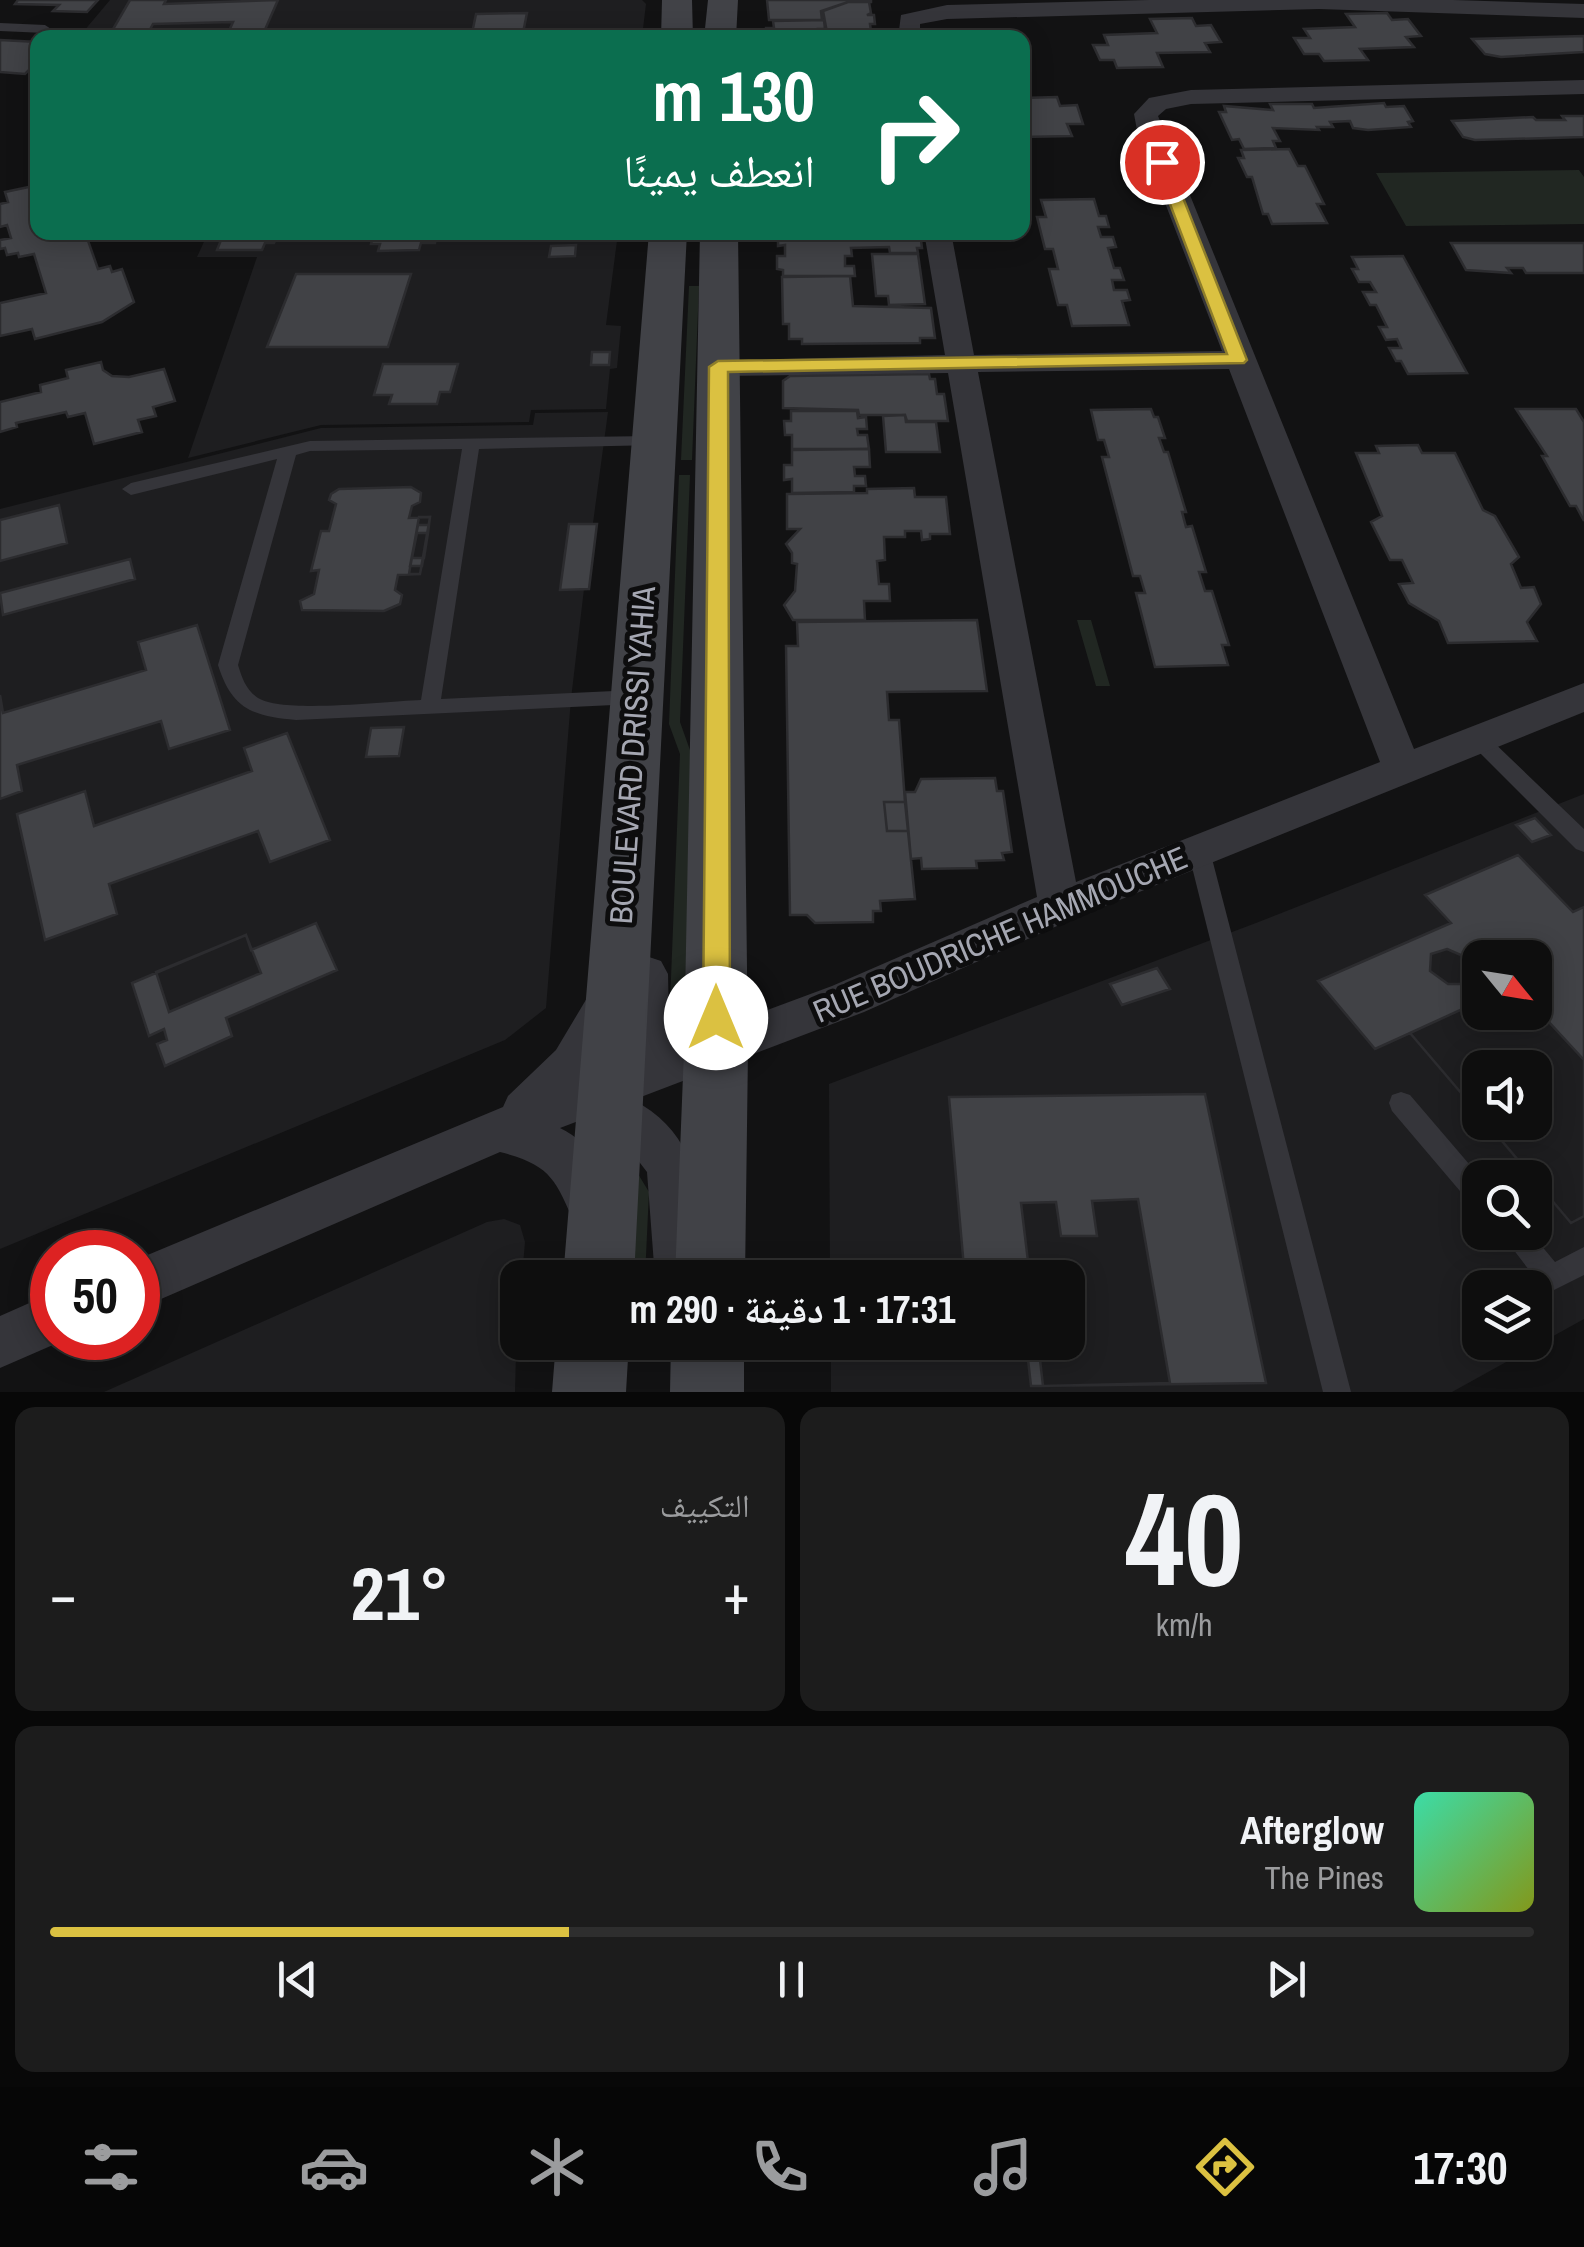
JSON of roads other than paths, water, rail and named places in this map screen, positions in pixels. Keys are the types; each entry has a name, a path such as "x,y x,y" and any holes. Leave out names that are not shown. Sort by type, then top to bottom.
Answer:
{"main road":[{"path":"677,0 677,30"},
{"path":"721,30 723,0"},
{"name":"BOULEVARD DRISSI YAHIA","path":"599,1258 601,1100 617,984 667,240"},
{"path":"710,1260 716,953 719,240"},
{"path":"590,1392 592,1360"},
{"path":"707,1392 708,1360"}],"street":[{"path":"909,30 909,20 947,12 1319,1 1584,10"},
{"path":"1403,770 1238,360 1148,130 1146,114 1158,103 1191,97 1584,87"},
{"path":"939,240 1060,906"},
{"path":"718,367 1238,360"},
{"name":"RUE BOUDRICHE HAMMOUCHE","path":"160,1275 498,1130 711,1073 791,1022 1060,906 1584,697"},
{"path":"636,712 656,762 656,822 643,1010 652,1034 665,1047 711,1073 728,1078 747,1054 791,1022"},
{"path":"716,953 731,993 750,1012 791,1022"},
{"path":"498,1130 546,1096 569,1071 591,1038 617,984"},
{"path":"601,1100 655,1138 678,1190 676,1260"},
{"path":"498,1130 546,1142 572,1163 586,1186 599,1258"},
{"path":"0,1342 30,1329"},
{"path":"670,1392 672,1360"}],"lane":[{"path":"0,26 45,30"},
{"path":"131,490 310,446 652,441"},
{"path":"430,706 471,443"},
{"path":"288,450 228,665 234,687 250,705 273,711 430,706 636,712"},
{"path":"1478,739 1584,843"},
{"path":"1198,851 1337,1392"},
{"path":"1401,1104 1462,1174"},
{"path":"1528,1250 1552,1278 1584,1260"}]}
